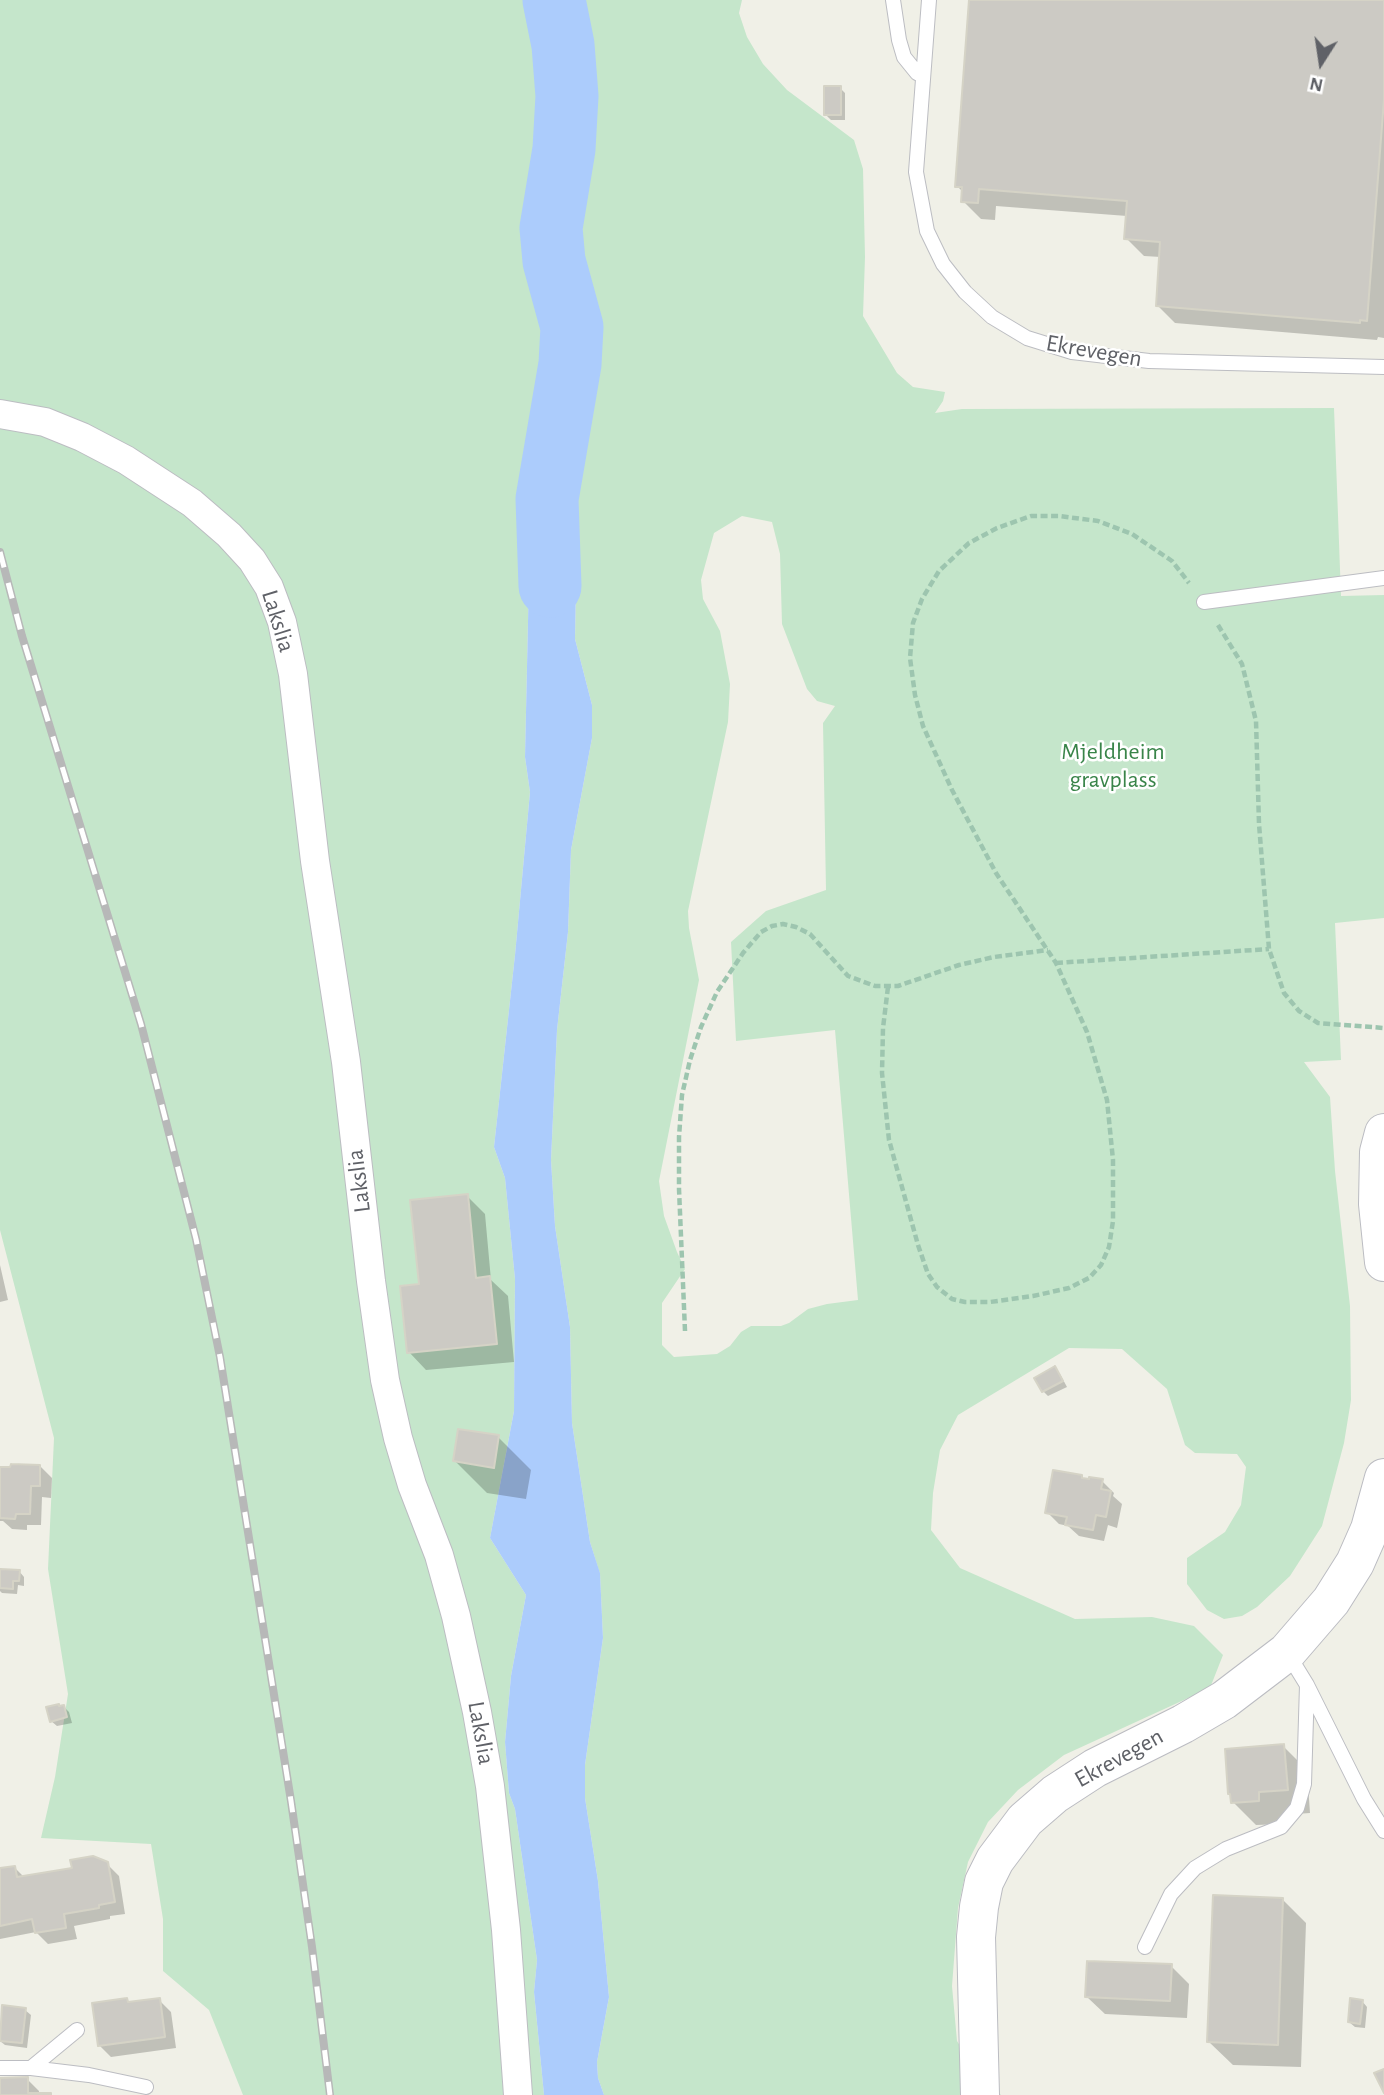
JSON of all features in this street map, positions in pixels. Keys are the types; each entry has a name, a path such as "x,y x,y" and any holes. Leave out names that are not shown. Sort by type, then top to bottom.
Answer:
{"main road":[{"path":"1384,1133 1380,1152 1378,1204 1384,1262"},
{"name":"Ekrevegen","path":"980,2095 976,1985 979,1907 984,1882 1007,1841 1025,1820 1055,1794 1095,1768 1183,1724 1224,1699 1287,1651 1331,1601 1355,1563 1370,1529 1384,1478"}],"street":[{"name":"Lakslia","path":"0,414 44,422 82,437 126,460 192,503 229,535 252,560 270,587 282,622 293,674 315,861 346,1062 385,1380 412,1485 439,1555 457,1616 490,1786 506,1930 518,2095"}],"lane":[{"path":"893,0 904,57 923,76"},
{"name":"Ekrevegen","path":"929,0 916,172 927,231 943,264 965,292 992,317 1027,338 1072,352 1149,360 1384,367"},
{"path":"1204,602 1384,578"},
{"path":"1287,1651 1364,1799 1384,1831"},
{"path":"1145,1947 1171,1894 1195,1868 1226,1849 1282,1827 1297,1808 1304,1784 1307,1685"},
{"path":"31,2068 77,2030"},
{"path":"0,2068 31,2068 89,2075 146,2087"}],"path":[{"path":"888,987 883,1028 882,1073 889,1140 928,1274 937,1287 952,1300 965,1302 990,1302 1023,1297 1069,1288 1089,1278 1101,1265 1109,1247 1113,1221 1113,1160 1107,1100 1087,1032 1056,963 996,873 952,790 923,726 910,658 913,623 922,598 939,571 969,543 997,528 1031,516 1059,516 1098,521 1132,534 1172,561 1204,602 1242,664 1256,721 1259,824 1269,948 1284,993 1299,1011 1318,1023 1384,1028"},
{"path":"685,1331 679,1189 682,1095 690,1060 716,992 761,932 783,924 796,927 810,934 848,976 862,983 888,987 983,959 1048,950"},
{"path":"1056,963 1269,948"}],"green space":[{"name":"Mjeldheim gravplass","path":"0,0 742,0 739,13 747,37 763,64 787,90 854,140 863,169 863,316 897,373 913,387 945,392 935,413 962,409 1334,408 1341,596 1384,595 1384,918 1335,923 1341,1060 1304,1062 1330,1097 1350,1306 1351,1400 1344,1443 1322,1526 1290,1576 1257,1607 1242,1616 1224,1619 1207,1610 1187,1584 1187,1558 1225,1532 1241,1505 1246,1467 1237,1454 1195,1453 1185,1445 1167,1389 1122,1349 1069,1348 958,1415 940,1450 933,1493 931,1530 960,1568 1075,1619 1152,1617 1194,1626 1223,1655 1210,1688 1064,1755 1018,1790 988,1822 968,1862 958,1908 952,1986 957,2041 975,2069 1001,2095 604,2095 598,2078 597,2062 609,1997 598,1881 585,1798 585,1765 603,1638 600,1574 590,1542 572,1423 570,1327 555,1226 551,1160 557,1030 568,932 571,850 592,738 592,705 575,639 577,533 573,517 563,504 547,499 531,502 522,537 529,576 525,757 530,792 494,1147 505,1178 515,1279 514,1411 490,1538 526,1595 511,1676 505,1742 509,1793 515,1809 537,1960 534,1992 544,2095 243,2095 209,2010 163,1971 163,1919 151,1844 41,1838 55,1777 68,1694 48,1569 54,1438 0,1230","holes":["742,516 772,522 780,554 782,624 807,689 817,701 835,706 823,723 826,890 766,911 731,942 736,1041 835,1030 858,1300 808,1309 781,1326 751,1326 717,1354 674,1357 662,1345 662,1303 685,1269 664,1216 659,1181 699,980 688,911 728,722 730,684 720,631 703,599 701,580 714,533"]}],"water":[{"path":"547,499 563,504 573,517 577,533 575,639 592,705 592,738 571,850 568,932 557,1030 551,1160 555,1226 570,1327 572,1423 590,1542 600,1573 603,1638 585,1765 585,1798 598,1881 609,1997 597,2062 598,2078 604,2095 544,2095 534,1992 537,1960 515,1809 509,1793 505,1742 511,1676 526,1595 490,1538 514,1411 515,1279 505,1178 494,1147 530,792 525,757 529,576 522,537 531,502"}],"building":[{"path":"969,0 1384,0 1384,99 1367,321 1360,320 1360,323 1156,306 1160,242 1124,239 1127,201 979,189 978,203 961,202 962,187 955,187"},
{"path":"824,86 841,86 841,115 824,115"},
{"path":"468,1194 476,1278 490,1276 497,1344 407,1353 400,1286 419,1284 410,1200"},
{"path":"1055,1366 1063,1381 1042,1392 1034,1378"},
{"path":"458,1429 499,1435 494,1468 453,1461"},
{"path":"11,1464 40,1465 40,1486 31,1486 30,1514 16,1514 15,1519 0,1518 0,1467 10,1467"},
{"path":"1053,1470 1082,1475 1082,1478 1103,1479 1101,1489 1111,1491 1106,1517 1096,1515 1093,1530 1065,1525 1067,1517 1045,1513"},
{"path":"0,1569 20,1570 19,1581 13,1581 13,1589 0,1588"},
{"path":"64,1705 67,1717 50,1722 46,1707"},
{"path":"1284,1744 1288,1790 1259,1792 1259,1801 1231,1803 1225,1749"},
{"path":"93,1856 108,1862 115,1902 99,1905 99,1908 64,1914 66,1928 35,1933 32,1919 0,1926 0,1868 15,1866 17,1877 72,1868 70,1860"},
{"path":"1213,1895 1283,1898 1278,2045 1207,2042"},
{"path":"1087,1961 1172,1964 1170,2001 1085,1997"},
{"path":"127,1998 128,2002 160,1998 165,2037 98,2046 92,2003"},
{"path":"1350,1998 1363,2000 1360,2024 1348,2022"},
{"path":"2,2005 26,2008 22,2043 0,2041"},
{"path":"1384,2069 1384,2093 1374,2073"},
{"path":"28,2077 28,2093 51,2095 0,2095 0,2078"}],"waterway":[{"path":"550,586 547,499 570,364 572,327 554,261 551,228 564,149 567,96 563,45 554,0"}],"railway":[{"path":"0,552 22,636 141,1024 196,1239 220,1357 291,1801 330,2095"}]}
